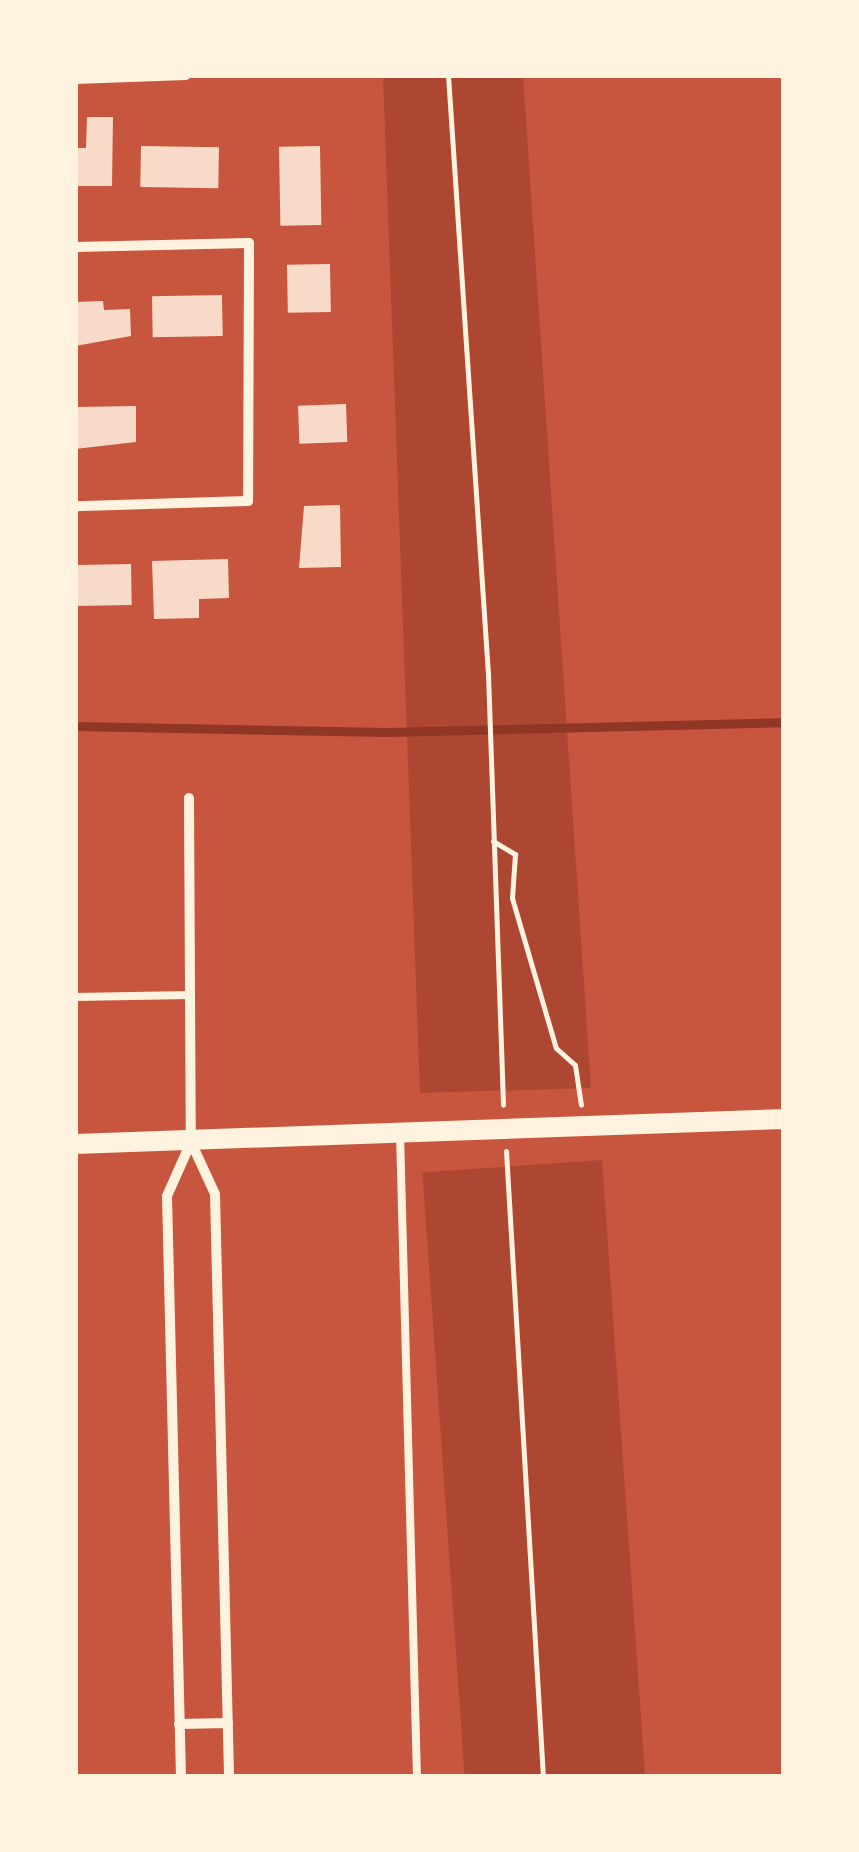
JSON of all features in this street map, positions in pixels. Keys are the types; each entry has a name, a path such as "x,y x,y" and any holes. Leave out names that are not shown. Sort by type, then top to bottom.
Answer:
{"main road":[{"path":"75,1144 784,1119"}],"street":[{"path":"75,78 186,75"},
{"path":"75,247 248,243 248,501 75,506"},
{"path":"181,1777 167,1196 191,1142 189,798"},
{"path":"191,1142 215,1194 229,1777"},
{"path":"179,1724 228,1723"}],"lane":[{"path":"75,997 190,995"},
{"path":"400,1133 417,1777"}],"path":[{"path":"448,75 488,674 500,1036"},
{"path":"493,841 514,854 512,898 556,1048 574,1065 584,1124"},
{"path":"508,1199 544,1777"}],"shaded area":[{"path":"383,75 523,75 591,1088 420,1093"},
{"path":"602,1160 645,1776 465,1777 422,1173"}],"building":[{"path":"87,117 113,117 112,186 75,186 75,148 86,148"},
{"path":"141,146 219,147 218,188 140,187"},
{"path":"320,146 321,225 280,226 279,147"},
{"path":"330,264 331,312 288,313 287,265"},
{"path":"222,295 223,336 153,337 152,296"},
{"path":"103,301 104,310 130,309 131,336 75,346 75,302"},
{"path":"346,404 347,442 299,444 298,406"},
{"path":"136,406 136,442 75,449 75,407"},
{"path":"340,505 341,567 299,568 304,506"},
{"path":"228,559 229,598 199,599 199,618 154,619 152,561"},
{"path":"131,564 132,605 77,606 76,565"}],"waterway":[{"path":"75,726 386,732 784,722"}]}
